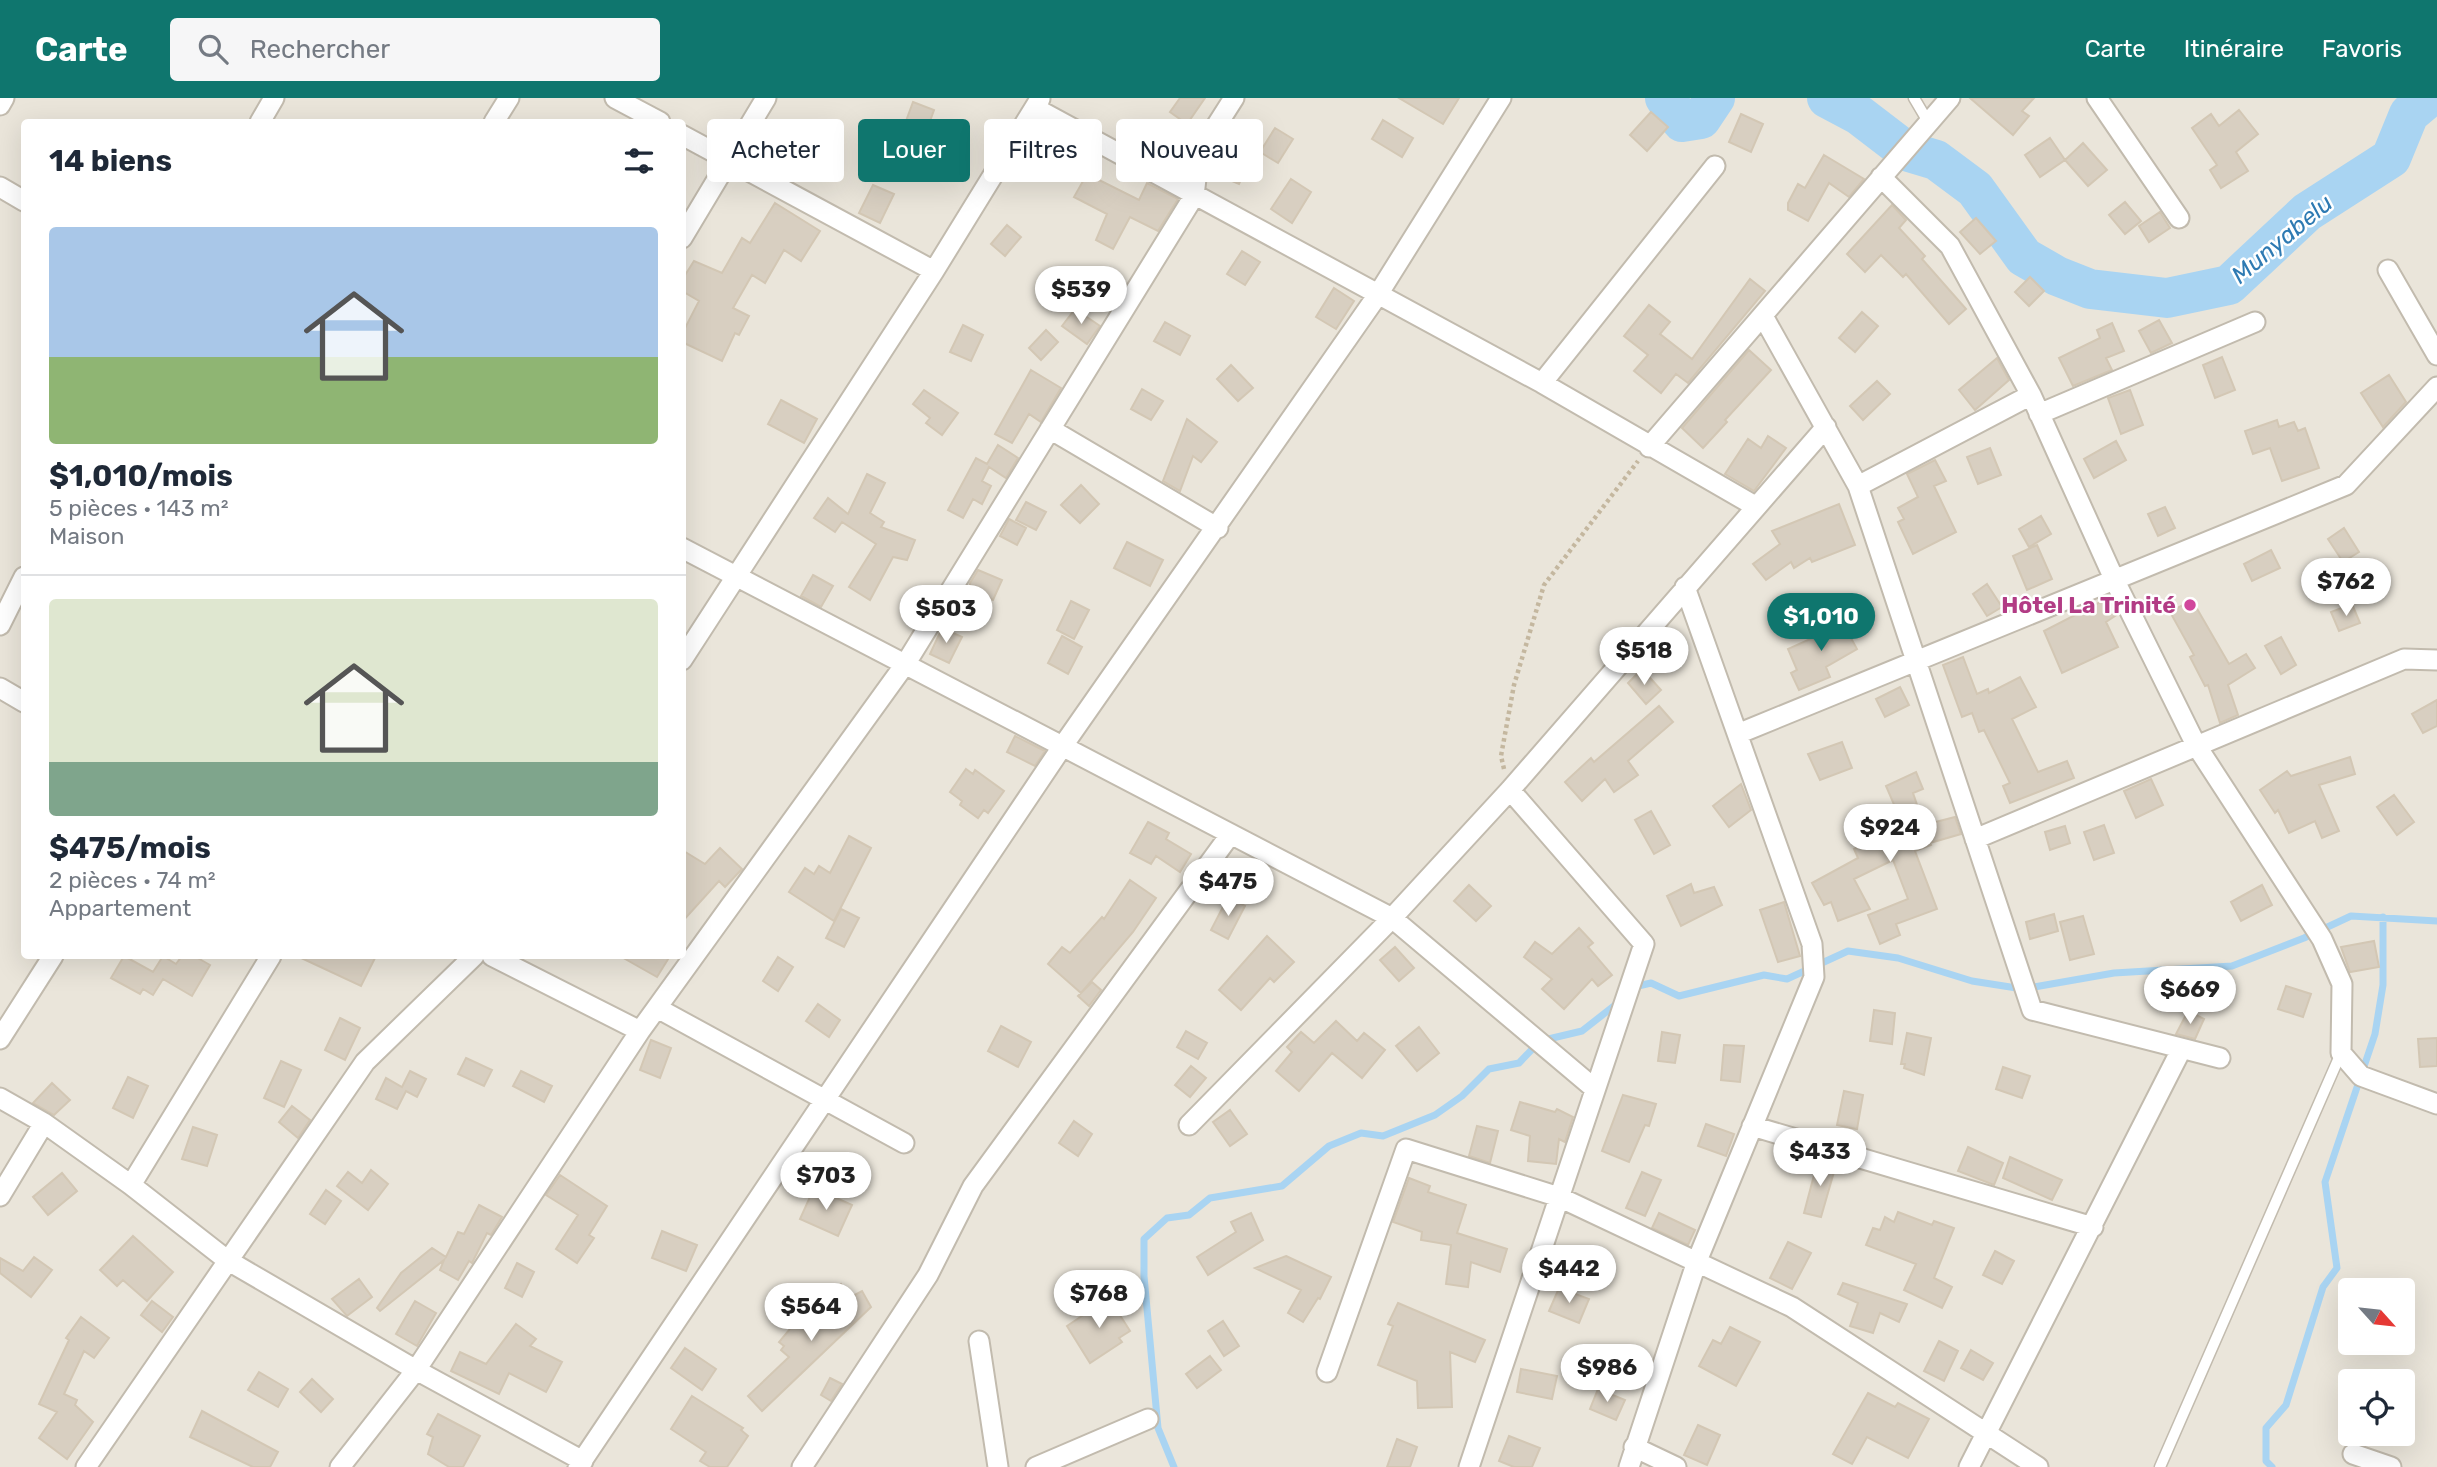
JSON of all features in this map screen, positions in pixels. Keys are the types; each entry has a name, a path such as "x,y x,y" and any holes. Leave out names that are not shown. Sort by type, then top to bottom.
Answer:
{"street":[{"path":"0,105 4,98"},
{"path":"262,119 274,98"},
{"path":"496,119 509,98"},
{"path":"615,98 654,119"},
{"path":"753,119 766,98"},
{"path":"340,1467 416,1370 640,1031 659,1009 906,663 1194,196 1199,153 1234,98"},
{"path":"0,1098 44,1123 131,1185 227,1260 580,1464 1062,747 1218,528 1377,296 1501,98"},
{"path":"1649,447 1927,120 1950,98"},
{"path":"2097,98 2179,218"},
{"path":"686,654 1038,103 1194,196 1542,383 1755,506"},
{"path":"686,137 707,149"},
{"path":"1542,383 1715,166"},
{"path":"1885,172 1950,246 2031,395 2115,581 2196,745 2317,931 2342,984 2341,1053 2361,1076 2437,1104"},
{"path":"686,231 715,182"},
{"path":"769,182 933,271"},
{"path":"0,187 21,199"},
{"path":"2388,270 2437,355"},
{"path":"1763,316 1858,486 2032,1010 2220,1058"},
{"path":"2039,414 2255,323"},
{"path":"1740,733 2346,485 2437,387"},
{"path":"1858,486 2031,395"},
{"path":"1189,1125 1392,918 1510,790 1826,427"},
{"path":"1050,429 1218,528"},
{"path":"686,550 1392,918 1595,1088"},
{"path":"0,625 21,583"},
{"path":"1629,1467 1697,1262 1814,968 1812,944 1740,733 1685,587"},
{"path":"1975,839 2404,659 2437,660"},
{"path":"0,688 21,700"},
{"path":"1469,1467 1644,944 1510,790"},
{"path":"802,1467 928,1275 973,1186 1230,835"},
{"path":"0,1039 51,959"},
{"path":"131,1185 269,959"},
{"path":"86,1467 365,1062 471,959"},
{"path":"498,959 640,1031"},
{"path":"659,1009 904,1143"},
{"path":"1969,1467 2181,1050"},
{"path":"0,1196 44,1123"},
{"path":"1752,1126 2093,1227"},
{"path":"1327,1372 1406,1149 1559,1197 1792,1307 2038,1467"},
{"path":"979,1341 998,1467"},
{"path":"1036,1467 1148,1419"},
{"path":"1634,1447 1676,1467"},
{"path":"2353,1454 2391,1467"}],"lane":[{"path":"1914,98 1927,120"},
{"path":"2160,1467 2341,1053"}],"path":[{"path":"1510,790 1501,756 1514,685 1544,585 1649,447"}],"shaded area":[{"path":"0,98 2437,98 2437,1467 0,1467"}],"building":[{"path":"1180,98 1205,98 1190,119 1180,119 1170,112"},
{"path":"1399,98 1459,98 1443,124"},
{"path":"1970,98 2034,98 2022,111 2029,116 2013,135"},
{"path":"913,102 934,110 931,119 907,119"},
{"path":"2239,110 2258,134 2236,152 2248,171 2221,188 2210,170 2217,165 2192,128 2211,114 2219,126"},
{"path":"1651,112 1668,127 1647,151 1630,135"},
{"path":"1741,114 1763,124 1751,152 1729,142"},
{"path":"1383,120 1413,138 1402,157 1372,139"},
{"path":"1275,128 1293,139 1278,163 1263,154 1263,147"},
{"path":"2050,138 2065,160 2040,177 2025,155"},
{"path":"2083,143 2107,170 2088,186 2065,160"},
{"path":"1824,155 1864,179 1849,197 1829,183 1808,221 1788,210 1788,203 1798,184 1805,188"},
{"path":"1291,179 1311,192 1292,223 1271,209"},
{"path":"1082,182 1102,182 1139,200 1147,183 1178,199 1158,231 1130,217 1113,249 1096,240 1107,214 1074,197"},
{"path":"873,185 894,194 880,223 859,213"},
{"path":"2125,202 2141,221 2125,234 2109,215"},
{"path":"775,203 820,231 801,261 784,250 765,283 752,275 733,308 749,316 739,335 735,333 722,361 686,344 686,326 699,301 686,293 686,274 694,261 722,273 742,238 750,243"},
{"path":"1892,205 1906,220 1899,228 1925,256 1922,259 1966,309 1949,324 1906,274 1903,277 1881,255 1865,272 1847,254"},
{"path":"2160,212 2170,228 2149,242 2139,226"},
{"path":"1976,218 1996,241 1980,254 1960,232"},
{"path":"1007,225 1021,237 1005,256 991,244"},
{"path":"1242,251 1260,262 1245,285 1227,274"},
{"path":"2030,277 2044,291 2029,306 2015,292"},
{"path":"1750,279 1765,291 1688,383 1676,374 1661,393 1634,371 1648,355 1624,336 1649,305 1670,322 1660,334 1692,359"},
{"path":"1334,288 1354,301 1336,329 1316,317"},
{"path":"1075,309 1100,326 1087,344 1062,326"},
{"path":"1862,312 1878,326 1855,352 1839,338"},
{"path":"2159,320 2172,343 2151,353 2139,331"},
{"path":"1165,322 1190,336 1180,355 1154,341"},
{"path":"2112,323 2124,351 2106,358 2112,370 2073,386 2059,358 2100,338 2097,330"},
{"path":"963,325 983,335 971,361 950,352"},
{"path":"1046,330 1058,342 1041,360 1029,348"},
{"path":"1749,350 1771,370 1703,448 1682,428"},
{"path":"2222,357 2235,390 2215,398 2203,365"},
{"path":"1997,358 2009,380 1975,410 1959,390"},
{"path":"1231,365 1253,388 1238,401 1217,379"},
{"path":"1031,370 1061,388 1041,422 1029,414 1012,443 995,434"},
{"path":"2389,375 2406,402 2383,427 2361,393"},
{"path":"1877,381 1890,394 1863,420 1850,406"},
{"path":"1142,389 1163,401 1151,420 1131,409"},
{"path":"924,390 958,413 942,435 926,423 930,418 913,404"},
{"path":"2130,390 2143,425 2121,434 2108,398"},
{"path":"781,400 817,419 804,443 768,424"},
{"path":"1187,419 1217,442 1201,462 1193,456 1180,491 1163,481"},
{"path":"2277,420 2279,427 2294,422 2298,431 2305,428 2319,468 2282,481 2270,448 2253,454 2245,431"},
{"path":"1768,436 1786,448 1754,491 1725,474 1748,439 1761,448"},
{"path":"2116,441 2126,460 2094,478 2084,459"},
{"path":"998,445 1018,458 1006,478 989,467 982,481 991,486 982,504 973,499 963,518 948,510 976,458 987,464"},
{"path":"1990,448 2001,475 1978,484 1967,457"},
{"path":"1935,460 1946,481 1934,486 1956,532 1913,554 1898,522 1904,519 1898,508 1918,497 1907,474"},
{"path":"867,474 885,483 870,513 884,522 881,527 915,540 907,560 893,557 870,600 849,587 876,544 842,522 835,532 814,518 828,498 848,514"},
{"path":"1081,485 1099,504 1080,523 1061,505"},
{"path":"1026,502 1046,512 1036,530 1016,520"},
{"path":"1839,504 1855,545 1812,562 1810,558 1794,568 1791,562 1766,580 1753,564 1780,544 1772,531"},
{"path":"2165,507 2175,528 2158,536 2148,514"},
{"path":"2041,516 2051,534 2029,547 2019,529"},
{"path":"1009,519 1026,528 1017,545 1000,536"},
{"path":"2344,528 2359,552 2343,562 2328,539"},
{"path":"1127,542 1163,560 1150,586 1114,568"},
{"path":"2037,545 2052,579 2027,590 2013,556"},
{"path":"2271,550 2280,568 2252,581 2244,564"},
{"path":"978,570 1002,580 993,600 970,590 970,583"},
{"path":"813,575 833,586 821,607 801,596"},
{"path":"1987,584 2002,607 1987,616 1973,594"},
{"path":"2108,598 2118,614 2106,622 2118,647 2062,673 2044,631"},
{"path":"2192,600 2229,664 2246,654 2255,668 2228,685 2238,715 2220,723 2208,685 2205,686 2190,657 2194,655 2170,612"},
{"path":"1071,601 1089,610 1074,639 1057,630"},
{"path":"2352,604 2360,623 2339,631 2331,612"},
{"path":"1838,614 1857,649 1826,667 1830,677 1799,690 1791,673 1797,670 1788,649 1826,632 1821,624"},
{"path":"942,628 962,637 949,663 930,654"},
{"path":"1062,636 1082,647 1068,674 1048,663"},
{"path":"2281,637 2296,665 2281,674 2265,646"},
{"path":"1963,657 1977,694 1988,689 1989,693 2020,677 2036,707 2012,719 2038,772 2067,761 2074,778 2010,803 2003,786 2010,783 1984,730 1979,732 1972,713 1962,717 1943,665"},
{"path":"1642,669 1661,690 1646,704 1628,683"},
{"path":"1900,687 1909,705 1885,717 1876,699"},
{"path":"2437,700 2437,726 2423,733 2412,714"},
{"path":"1659,706 1673,722 1628,761 1638,775 1614,792 1605,779 1582,801 1565,782 1591,758 1594,762"},
{"path":"1015,736 1045,751 1035,766 1007,752"},
{"path":"1842,742 1852,768 1820,780 1808,754"},
{"path":"2350,757 2355,774 2319,785 2339,831 2322,838 2315,821 2289,833 2278,810 2275,813 2260,790 2287,771 2291,776"},
{"path":"966,769 973,774 975,770 1004,791 988,813 984,810 978,818 960,805 962,801 950,792"},
{"path":"1916,772 1923,789 1913,793 1924,825 1955,817 1961,834 1930,843 1931,845 1915,851 1937,909 1896,924 1900,935 1880,944 1868,915 1908,899 1893,860 1854,879 1870,909 1838,921 1831,902 1824,905 1812,883 1858,858 1854,849 1891,830 1888,819 1899,816 1886,786"},
{"path":"2151,779 2163,805 2136,818 2124,791"},
{"path":"1741,784 1751,810 1729,827 1713,806"},
{"path":"2394,795 2414,822 2397,835 2377,807"},
{"path":"1651,811 1670,845 1654,854 1635,820"},
{"path":"1148,822 1169,833 1166,839 1191,854 1180,872 1156,856 1151,864 1130,853"},
{"path":"2104,825 2114,853 2094,860 2084,832"},
{"path":"2065,826 2070,843 2050,850 2045,832"},
{"path":"849,836 871,848 834,921 789,892 805,868 814,874 819,866 830,873"},
{"path":"720,848 742,869 725,887 719,881 686,918 686,852 705,864"},
{"path":"1130,880 1156,898 1133,932 1081,993 1048,964 1062,947 1070,953 1102,917 1104,919"},
{"path":"1691,884 1694,893 1714,887 1722,905 1681,926 1667,896"},
{"path":"1469,885 1491,906 1476,921 1454,901"},
{"path":"2262,885 2272,905 2241,921 2231,902"},
{"path":"1228,897 1245,906 1228,939 1211,930"},
{"path":"1784,902 1800,956 1778,962 1760,910"},
{"path":"841,909 859,918 844,947 826,938"},
{"path":"2054,914 2058,931 2030,939 2026,922"},
{"path":"2083,916 2094,954 2070,960 2060,922"},
{"path":"1579,928 1593,943 1588,947 1612,975 1598,986 1592,979 1564,1009 1542,989 1552,979 1524,957 1535,942 1552,954"},
{"path":"1267,936 1294,962 1274,982 1270,978 1241,1010 1219,990"},
{"path":"2374,941 2379,967 2350,972 2341,947"},
{"path":"1395,947 1414,968 1399,981 1380,960"},
{"path":"778,957 793,967 778,991 763,981"},
{"path":"122,959 129,959 153,972 161,959 168,959 176,964 180,959 199,959 210,965 192,996 163,979 153,995 143,989 140,994 111,978"},
{"path":"303,959 374,959 361,986"},
{"path":"625,959 668,959 657,977"},
{"path":"1092,982 1101,990 1089,1006 1078,996"},
{"path":"2286,986 2311,994 2303,1017 2278,1009"},
{"path":"818,1004 840,1020 829,1037 806,1021"},
{"path":"1874,1010 1895,1013 1892,1044 1870,1041"},
{"path":"2188,1011 2204,1019 2195,1039 2176,1034"},
{"path":"340,1018 360,1028 345,1060 325,1050"},
{"path":"1336,1021 1357,1041 1364,1033 1385,1050 1362,1078 1332,1053 1299,1091 1276,1071 1292,1052 1287,1047 1301,1032 1314,1043"},
{"path":"1001,1026 1031,1042 1018,1067 988,1051"},
{"path":"1419,1027 1439,1053 1417,1071 1396,1046"},
{"path":"1186,1031 1207,1043 1198,1059 1177,1047"},
{"path":"1662,1032 1680,1035 1675,1063 1658,1061"},
{"path":"1907,1033 1931,1038 1924,1075 1904,1068 1905,1064 1901,1064"},
{"path":"2437,1038 2437,1066 2420,1067 2418,1039"},
{"path":"651,1040 671,1048 660,1078 640,1070"},
{"path":"1724,1045 1744,1046 1740,1082 1721,1080"},
{"path":"466,1058 492,1070 484,1086 458,1074"},
{"path":"281,1061 301,1070 284,1107 264,1098"},
{"path":"1191,1066 1206,1078 1190,1097 1175,1085"},
{"path":"2003,1067 2030,1076 2022,1098 1996,1089"},
{"path":"410,1071 426,1079 417,1097 406,1091 397,1109 376,1099 386,1078 402,1087"},
{"path":"521,1071 552,1086 544,1102 513,1086"},
{"path":"128,1077 148,1086 133,1118 113,1108"},
{"path":"52,1083 70,1100 54,1115 33,1103"},
{"path":"1844,1091 1863,1095 1857,1129 1837,1125"},
{"path":"1623,1095 1656,1104 1649,1126 1645,1125 1629,1162 1602,1151"},
{"path":"1520,1102 1555,1112 1557,1109 1573,1117 1565,1142 1559,1139 1556,1164 1528,1161 1530,1136 1511,1130"},
{"path":"292,1106 310,1120 298,1138 279,1122"},
{"path":"1230,1110 1247,1134 1230,1146 1213,1122"},
{"path":"1074,1121 1092,1134 1078,1156 1059,1143"},
{"path":"1706,1124 1734,1134 1726,1156 1698,1146"},
{"path":"1477,1126 1498,1131 1490,1163 1469,1156"},
{"path":"193,1127 217,1135 207,1166 182,1159"},
{"path":"1968,1147 2003,1163 1994,1185 1958,1171"},
{"path":"2010,1157 2062,1180 2052,1200 2003,1178"},
{"path":"1818,1160 1836,1165 1821,1217 1804,1213"},
{"path":"371,1170 388,1184 368,1210 337,1186 348,1172 362,1183"},
{"path":"1642,1172 1661,1180 1645,1216 1626,1208"},
{"path":"62,1173 77,1191 48,1215 33,1197"},
{"path":"560,1175 607,1206 589,1235 594,1238 577,1263 556,1249 578,1215 546,1195"},
{"path":"1409,1178 1430,1186 1428,1192 1466,1205 1457,1233 1507,1249 1500,1272 1471,1262 1468,1287 1446,1284 1451,1245 1421,1240 1422,1232 1393,1222"},
{"path":"814,1188 852,1205 838,1236 800,1219"},
{"path":"326,1190 341,1201 325,1224 310,1214"},
{"path":"479,1205 502,1217 491,1235 487,1233 472,1263 469,1261 458,1280 440,1270 444,1260 380,1311 377,1308 401,1273 432,1248 446,1257 458,1232 464,1234"},
{"path":"1898,1212 1932,1225 1934,1221 1954,1228 1934,1278 1952,1287 1942,1308 1904,1290 1916,1264 1866,1245 1873,1228 1880,1230 1885,1217 1894,1222"},
{"path":"1251,1213 1263,1240 1208,1275 1197,1257 1236,1232 1231,1222"},
{"path":"1659,1213 1695,1230 1688,1245 1652,1228"},
{"path":"662,1231 697,1245 686,1271 652,1258"},
{"path":"133,1236 173,1272 147,1301 123,1280 117,1286 100,1270"},
{"path":"1788,1242 1811,1253 1792,1289 1770,1278"},
{"path":"1995,1251 2014,1261 2002,1284 1983,1275"},
{"path":"1286,1256 1331,1277 1320,1299 1318,1298 1303,1322 1288,1313 1301,1290 1255,1268"},
{"path":"34,1257 52,1270 31,1297 0,1273 0,1258 23,1271"},
{"path":"517,1263 534,1272 522,1297 505,1288"},
{"path":"359,1279 372,1297 347,1316 332,1299"},
{"path":"1843,1283 1907,1304 1899,1322 1880,1313 1873,1333 1850,1326 1858,1303 1838,1294"},
{"path":"841,1284 849,1298 862,1291 871,1307 762,1411 748,1396 789,1357 781,1350 784,1346 779,1342 800,1317 813,1328 832,1306 824,1293"},
{"path":"1559,1288 1589,1299 1579,1323 1549,1311"},
{"path":"1109,1298 1130,1331 1119,1338 1122,1342 1090,1363 1067,1326"},
{"path":"152,1301 173,1317 162,1332 141,1315"},
{"path":"415,1301 436,1313 417,1346 396,1334"},
{"path":"1398,1303 1485,1340 1475,1362 1450,1352 1452,1407 1418,1408 1417,1381 1378,1365 1393,1326 1388,1324"},
{"path":"81,1317 109,1338 94,1358 84,1351 64,1394 77,1400 75,1405 93,1422 67,1459 39,1438 57,1412 39,1404 69,1340 66,1338"},
{"path":"1223,1321 1239,1346 1224,1356 1208,1331"},
{"path":"516,1324 536,1339 530,1346 562,1362 546,1392 509,1373 499,1394 451,1371 460,1352 486,1364"},
{"path":"1730,1327 1760,1342 1736,1386 1699,1366 1713,1340 1721,1344"},
{"path":"1939,1341 1958,1351 1944,1381 1924,1371"},
{"path":"685,1348 716,1369 702,1390 671,1368"},
{"path":"1971,1350 1993,1363 1983,1380 1961,1368"},
{"path":"1210,1356 1221,1370 1197,1388 1186,1374"},
{"path":"1521,1369 1557,1376 1552,1399 1517,1392"},
{"path":"259,1372 288,1389 278,1407 248,1390"},
{"path":"830,1378 842,1384 831,1401 821,1395"},
{"path":"312,1379 333,1399 321,1412 300,1392"},
{"path":"1598,1389 1625,1400 1616,1420 1590,1409"},
{"path":"1868,1393 1895,1407 1898,1403 1929,1419 1908,1458 1867,1437 1852,1464 1833,1454"},
{"path":"692,1396 743,1428 741,1430 748,1436 727,1467 710,1467 700,1461 706,1452 671,1429"},
{"path":"202,1411 278,1452 270,1467 253,1467 190,1437"},
{"path":"438,1414 480,1436 463,1467 449,1467 428,1454 433,1437 427,1434"},
{"path":"1698,1425 1720,1435 1707,1465 1684,1455"},
{"path":"1509,1436 1540,1448 1532,1467 1514,1467 1499,1461"},
{"path":"1397,1439 1417,1447 1410,1467 1387,1467"}],"waterway":[{"name":"Munyabelu","path":"1665,98 1682,122 1701,119 1715,98"},
{"name":"Munyabelu","path":"1827,98 1859,115 1906,151 1936,160 1975,189 2024,257 2057,276 2090,289 2167,298 2229,285 2307,212 2391,158 2409,114 2428,98"},
{"path":"1634,987 1651,983 1679,996 1764,975 1787,979 1848,951 1898,958 1972,981 2023,989 2114,973 2232,966 2351,916 2437,921"},
{"path":"2272,1467 2266,1461 2266,1428 2286,1405 2323,1287 2337,1268 2325,1182 2375,1034 2383,985 2383,917"},
{"path":"1174,1467 1158,1428 1144,1276 1144,1239 1167,1218 1189,1215 1210,1198 1282,1186 1329,1146 1361,1133 1383,1136 1435,1115 1462,1096 1489,1069 1519,1063 1540,1041 1582,1031 1619,1002"}],"place":[{"name":"Hôtel La Trinité","path":"2190,605"}]}
